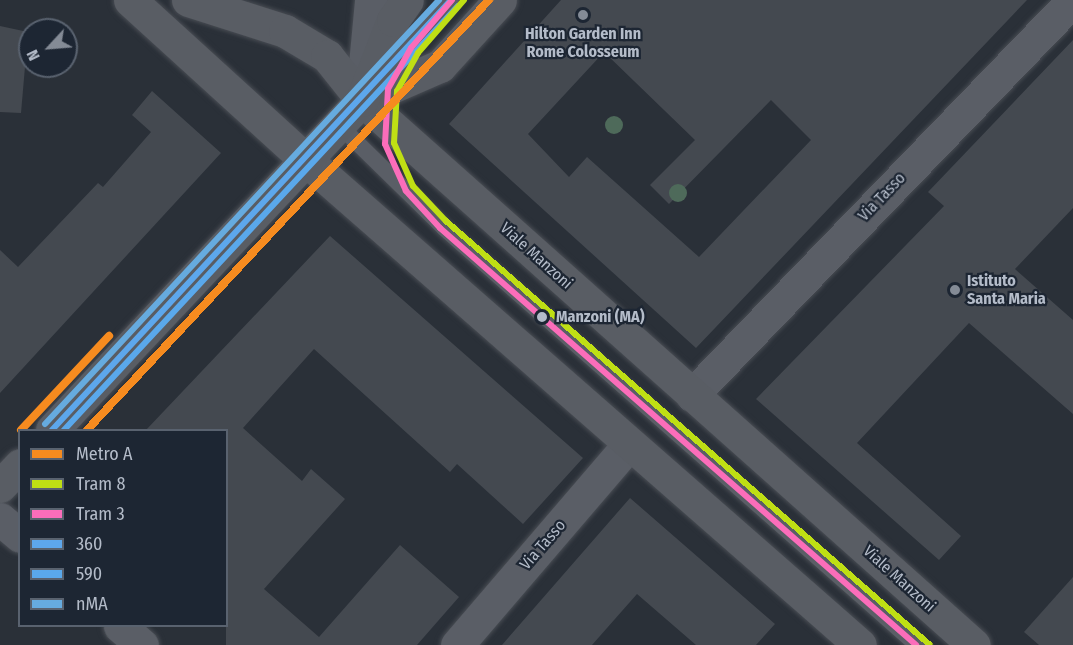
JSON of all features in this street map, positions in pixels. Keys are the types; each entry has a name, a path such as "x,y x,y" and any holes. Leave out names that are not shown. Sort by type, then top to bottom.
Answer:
{"main road":[{"path":"130,0 306,160 860,645"},
{"name":"Viale Manzoni","path":"188,0 299,38 340,69 362,100 974,645"},
{"path":"53,429 362,100 393,20 407,0"},
{"path":"362,100 440,66 500,0"},
{"path":"0,486 18,467"}],"street":[{"path":"362,100 371,0"},
{"name":"Via Tasso","path":"692,395 1073,0"},
{"name":"Via Tasso","path":"457,645 629,444"},
{"path":"0,519 18,534"},
{"path":"121,627 142,645"}],"lane":[{"path":"362,100 451,0"},
{"path":"339,125 444,228 917,645"}],"building":[{"path":"561,0 1027,0 696,348 449,124","holes":["604,52 695,140 650,185 669,204 771,100 811,140 699,257 587,157 569,177 528,134"]},
{"path":"0,26 18,30 18,78 24,78 21,113 0,112"},
{"path":"1073,40 1073,208 1015,269 1073,320 1073,414 969,323 857,443 961,536 939,560 756,399 944,206 928,192"},
{"path":"152,91 221,153 0,393 0,250 18,267 98,183 103,187 151,132 132,115"},
{"path":"330,236 583,458 523,524 457,464 450,472 314,349 243,428 302,481 311,469 345,499 264,589 319,637 400,545 459,597 417,645 226,645 226,627 228,627 228,429 147,429"},
{"path":"630,498 775,624 756,645 696,645 637,594 592,645 502,645"},
{"path":"1073,577 1073,645 1039,645 1024,632"}],"metro line":[{"name":"A","path":"88,429 489,0"},
{"name":"A","path":"22,429 109,336"}],"tram line":[{"name":"3","path":"452,0 411,48 388,89 385,144 406,191 440,228 916,645"},
{"name":"8","path":"464,0 418,53 397,91 394,143 413,186 446,221 930,645"}],"transit line":[{"name":"nMA","path":"45,424 439,0"},
{"name":"360","path":"53,429 451,0"},
{"name":"590","path":"65,429 458,6"}],"place":[{"name":"Hilton Garden Inn Rome Colosseum","path":"583,15"},
{"name":"Istituto Santa Maria","path":"955,290"},
{"name":"Manzoni (MA)","path":"542,317"}]}
